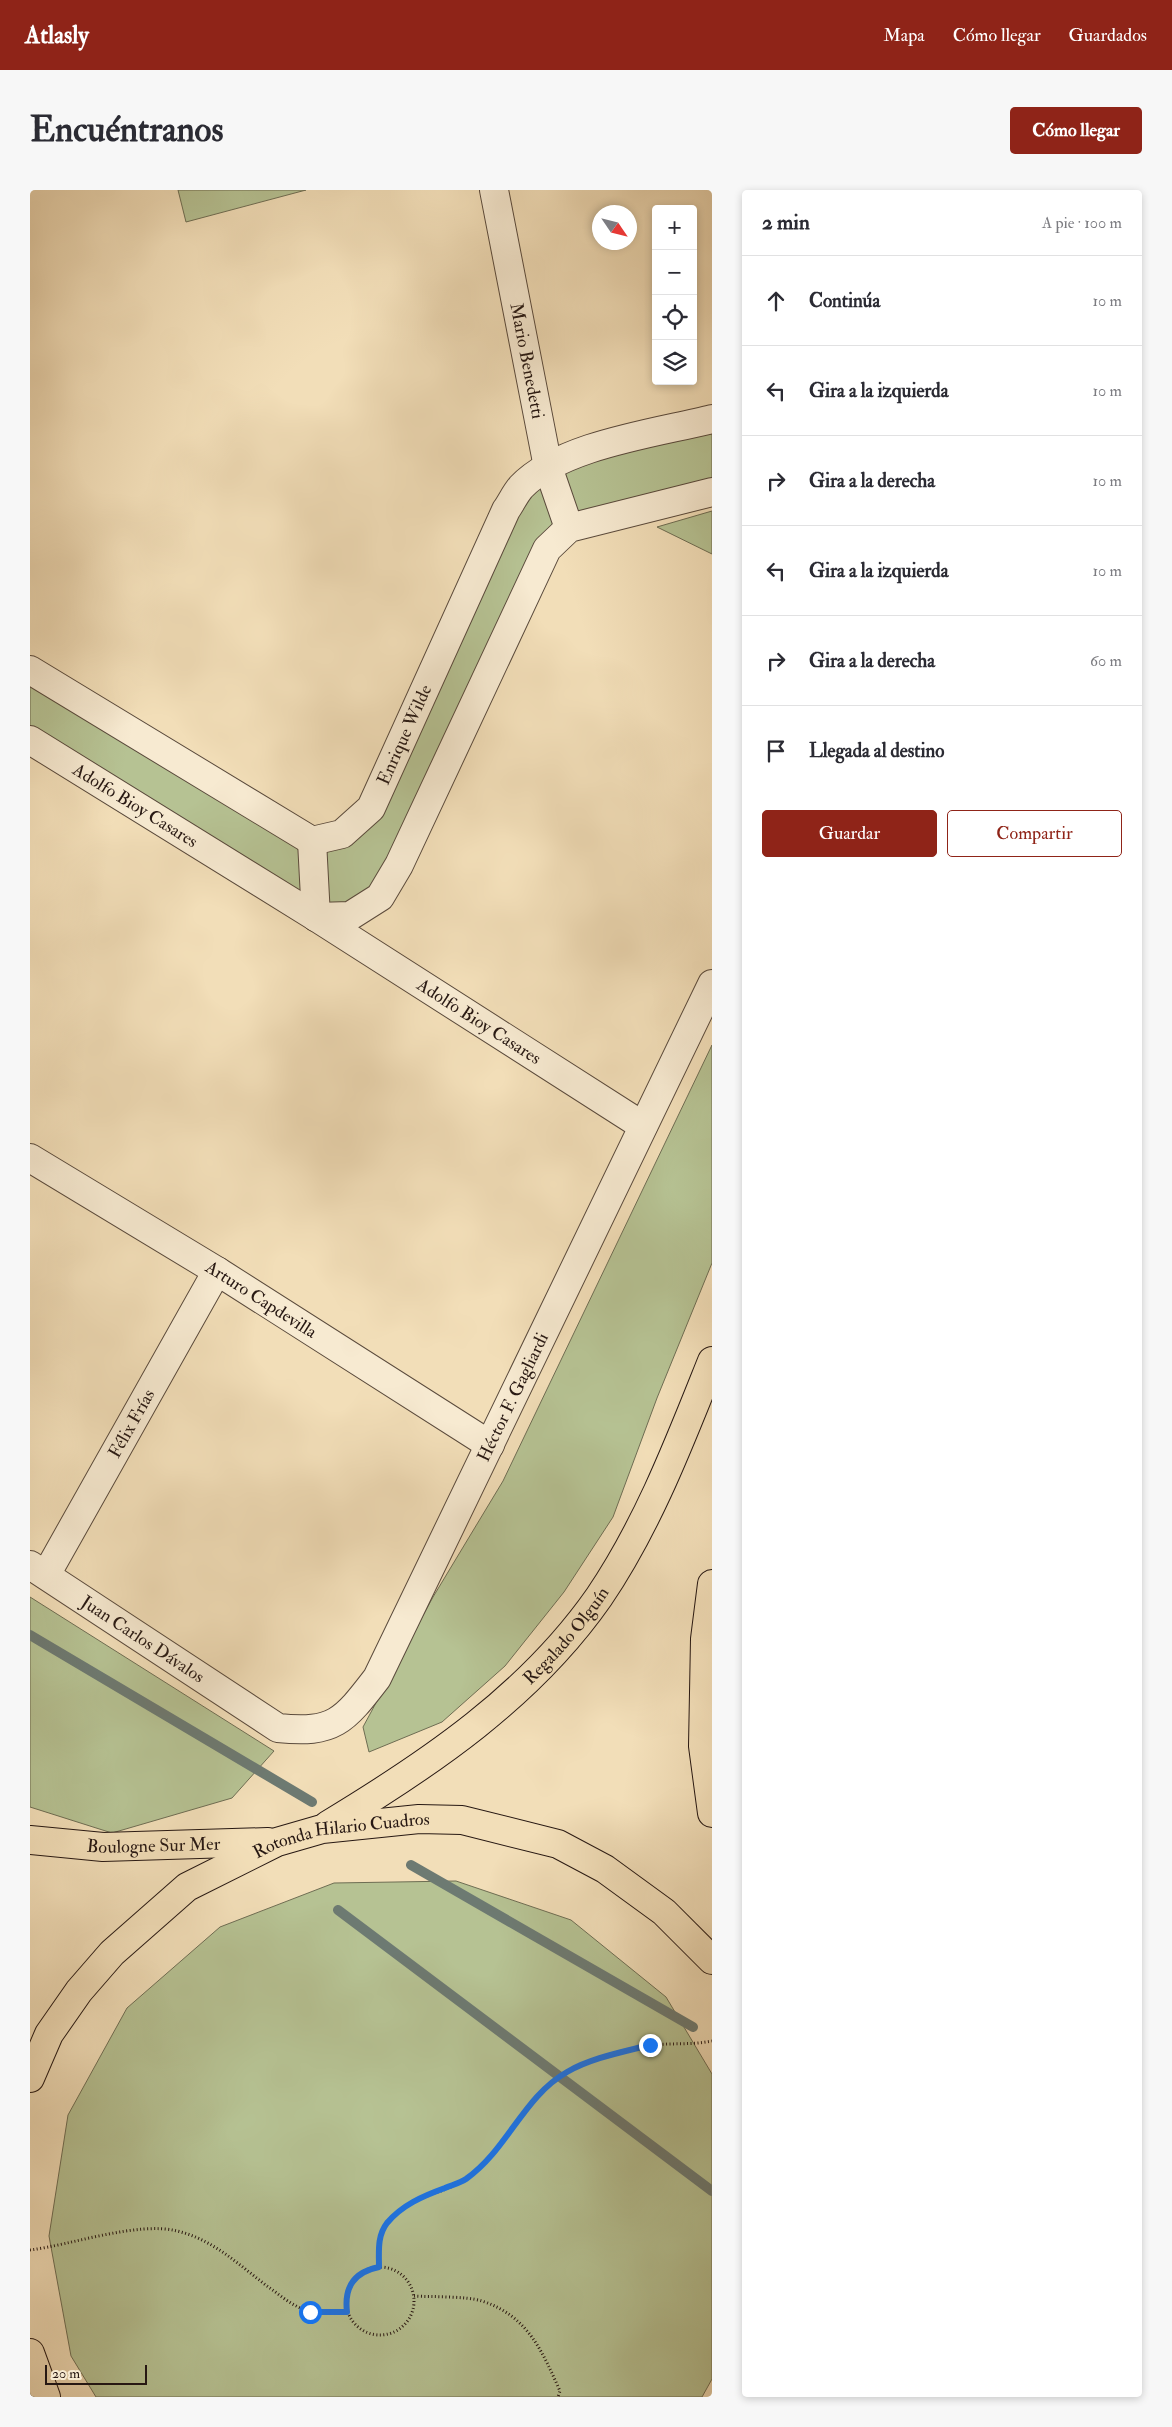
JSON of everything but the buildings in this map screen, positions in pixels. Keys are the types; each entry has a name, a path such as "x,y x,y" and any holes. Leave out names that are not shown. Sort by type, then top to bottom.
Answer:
{"main road":[{"name":"Regalado Olguín","path":"322,1829 406,1779 478,1725 552,1655 599,1597 641,1524 689,1420 712,1361"},
{"path":"712,1584 705,1638 703,1746 712,1813"},
{"name":"Rotonda Hilario Cuadros","path":"30,2078 49,2034 79,1991 112,1953 187,1887 277,1842 322,1829 419,1819 462,1820 558,1844 605,1869 664,1912 712,1960"},
{"name":"Boulogne Sur Mer","path":"30,1840 103,1847 277,1842"},
{"path":"30,2353 46,2397"}],"street":[{"name":"Mario Benedetti","path":"494,190 548,467 569,528"},
{"name":"Enrique Wilde","path":"312,841 342,834 371,808 506,510 521,487 548,467 586,450 712,419"},
{"path":"30,670 312,841 316,917 350,916 380,897 399,865 548,549 569,528 712,492"},
{"name":"Adolfo Bioy Casares","path":"30,740 316,917 643,1126"},
{"name":"Héctor F. Gagliardi","path":"256,1714 278,1728 306,1731 332,1725 357,1704 377,1678 712,984"},
{"name":"Arturo Capdevilla","path":"30,1158 217,1271 490,1445"},
{"name":"Félix Frías","path":"38,1570 217,1271"},
{"name":"Juan Carlos Dávalos","path":"38,1570 256,1714"},
{"path":"703,1746 712,1720"}],"path":[{"path":"379,2267 379,2239 387,2224 413,2200 464,2180 479,2168 506,2140 539,2092 568,2071 610,2056 650,2045 712,2041"},
{"path":"30,2250 150,2229 175,2230 201,2238 219,2249 287,2301 310,2312 347,2312"},
{"path":"379,2267 401,2274 408,2282 414,2296 412,2310 406,2324 394,2332 380,2336 366,2334 354,2325 347,2312 347,2293 356,2277 367,2270 379,2267"},
{"path":"414,2296 482,2301 514,2318 541,2348 560,2391 558,2397"}],"green space":[{"path":"178,190 306,190 186,222"},
{"path":"712,419 712,492 569,528 380,897 316,917 30,740 30,670 312,841 342,834 521,487"},
{"path":"712,511 712,554 657,527"},
{"path":"712,1045 712,1263 657,1398 613,1517 564,1592 505,1666 442,1722 369,1752 363,1727 433,1597 503,1481"},
{"path":"30,1597 274,1751 232,1798 112,1833 30,1807"},
{"path":"456,1881 571,1920 666,1997 712,2074 712,2379 702,2397 96,2397 71,2356 49,2236 68,2115 127,2008 220,1927 334,1883"}],"waterway":[{"path":"30,1635 312,1802"},
{"path":"411,1865 693,2027"},
{"path":"338,1910 712,2191"}],"route":[{"path":"310,2312 347,2312 346,2299 349,2287 356,2277 367,2270 379,2267 379,2239 387,2224 413,2200 464,2180 486,2162 506,2140 539,2092 568,2071 610,2056 650,2045"}]}
